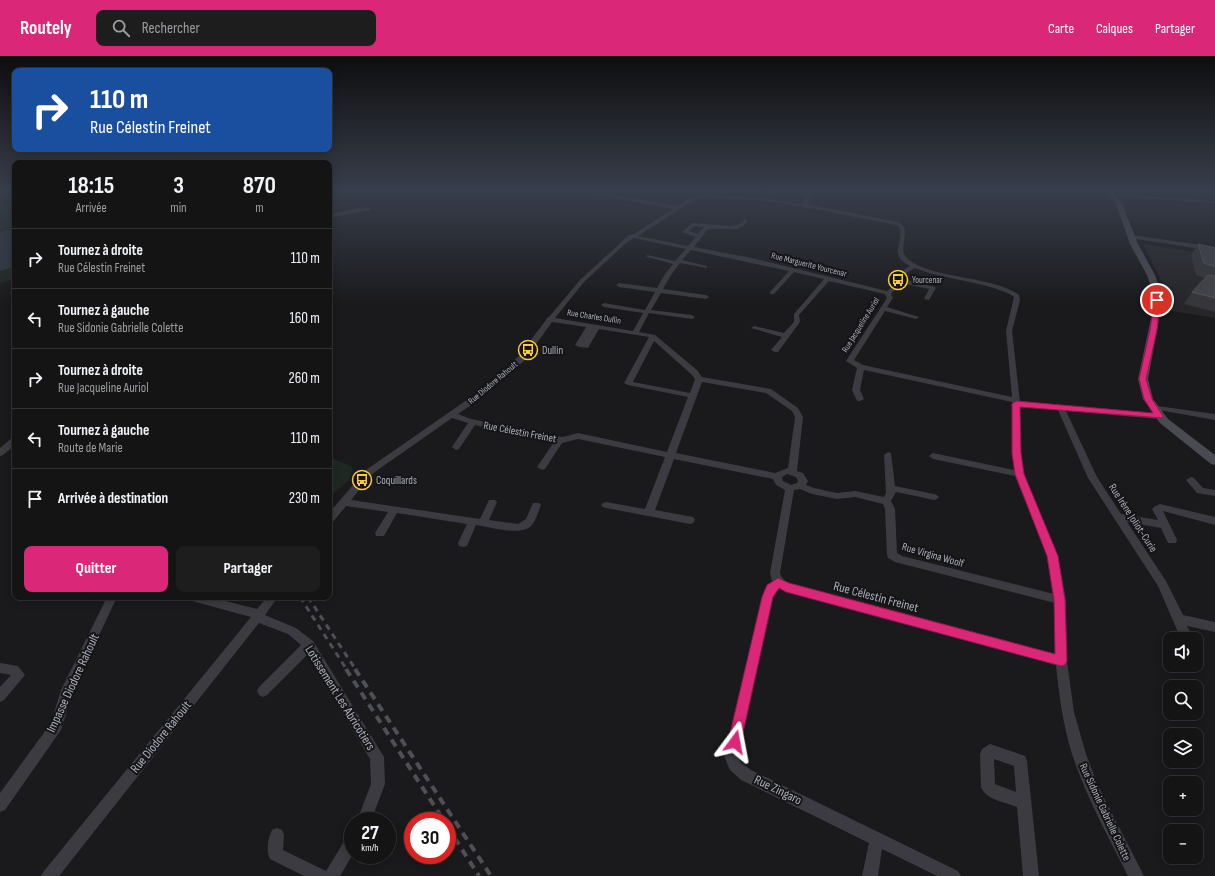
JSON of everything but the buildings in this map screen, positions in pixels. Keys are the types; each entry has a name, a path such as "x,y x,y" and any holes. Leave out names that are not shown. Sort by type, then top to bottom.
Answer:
{"street":[{"name":"Rue Diodore Rahoult","path":"332,516 369,472 478,396 521,360 549,319 582,281 631,236 644,228"},
{"path":"689,228 685,232 700,236"},
{"path":"636,333 646,312 668,274 706,228"},
{"name":"Rue Sidonie Gabrielle Colette","path":"902,228 903,231 899,251 903,257 916,266 1012,292 1017,296 1015,309 1009,325 1009,331 1016,402 1016,453 1019,474 1053,556 1060,600 1061,661 1068,712 1079,754 1099,803 1136,876"},
{"path":"1128,228 1151,274 1156,292 1156,314 1143,379 1148,399 1156,412 1215,461"},
{"name":"Rue Marguerite Yourcenar","path":"631,236 793,270 888,293"},
{"path":"1132,237 1215,249"},
{"path":"649,256 705,267"},
{"name":"Rue Jacqueline Auriol","path":"861,367 850,361 890,298 888,293 893,290 904,272 916,266"},
{"path":"772,294 793,270"},
{"path":"775,350 797,322 796,315 827,279"},
{"path":"898,280 933,288 927,299"},
{"path":"619,285 706,297"},
{"path":"604,304 646,312 692,317"},
{"path":"883,308 916,316"},
{"name":"Rue Charles Dullin","path":"549,319 653,336"},
{"path":"754,328 786,336"},
{"path":"693,396 628,383 653,336 694,372 699,379 768,391 795,410 799,417 792,471"},
{"path":"860,398 856,390 861,367 1016,402 1061,408 1156,412 1215,417"},
{"path":"649,512 699,379"},
{"name":"Rue Irène Joliot-Curie","path":"1061,408 1093,478 1162,584 1184,632"},
{"name":"Rue Célestin Freinet","path":"452,415 473,422 559,440 578,436 777,477"},
{"path":"456,447 473,422"},
{"path":"542,467 559,440"},
{"path":"0,453 12,444"},
{"path":"795,487 803,483 802,478 792,471 782,472 777,477 782,485 838,496 855,494 886,501 890,493 888,455"},
{"path":"933,456 1019,474"},
{"path":"1191,480 1200,491 1215,493"},
{"path":"778,582 775,573 795,487"},
{"path":"890,488 934,497"},
{"name":"Rue Virgina Woolf","path":"886,501 890,509 892,555 899,559 1060,600"},
{"path":"344,502 518,528 528,525 536,505"},
{"path":"462,543 492,502"},
{"path":"606,505 690,520"},
{"path":"1172,540 1157,509 1160,507 1215,521"},
{"path":"380,533 394,510"},
{"path":"1119,517 1164,525"},
{"name":"Rue Célestin Freinet","path":"778,582 786,587 1061,661"},
{"name":"Rue Zingaro","path":"778,582 771,589 768,597 731,756 732,763 738,770 746,775 953,876"},
{"name":"Impasse Diodore Rahoult","path":"0,805 56,726 67,690 111,600"},
{"name":"Lotissement Les Abricotiers","path":"202,600 258,616 292,630 309,645 377,757 378,784 367,812"},
{"name":"Rue Diodore Rahoult","path":"48,876 271,600"},
{"path":"1179,619 1215,627"},
{"path":"263,691 309,645"},
{"path":"0,668 14,670 19,675 0,696"},
{"path":"1024,802 1031,876"},
{"path":"277,835 274,854 321,876"},
{"path":"870,876 877,838"},
{"path":"332,876 344,855"}],"shaded area":[{"path":"0,228 12,228 12,230 0,232"},
{"path":"12,230 12,268 0,271 0,232"},
{"path":"1143,244 1215,255 1215,318 1165,310 1166,290"},
{"path":"12,268 12,280 0,283 0,271"},
{"path":"332,458 353,467 349,480 332,494"}],"railway":[{"path":"302,600 347,670"},
{"path":"310,600 356,670"},
{"path":"346,669 438,812"},
{"path":"355,669 491,876"},
{"path":"456,840 479,876"}],"place":[{"name":"Yourcenar","path":"898,280"},
{"name":"Dullin","path":"528,350"},
{"name":"Coquillards","path":"362,480"}],"route":[{"path":"735,742 768,597 771,589 778,582 786,587 1061,661 1059,622 1060,600 1053,556 1019,474 1016,453 1016,404 1159,416 1148,399 1143,379 1144,368 1154,330 1157,300"}]}
